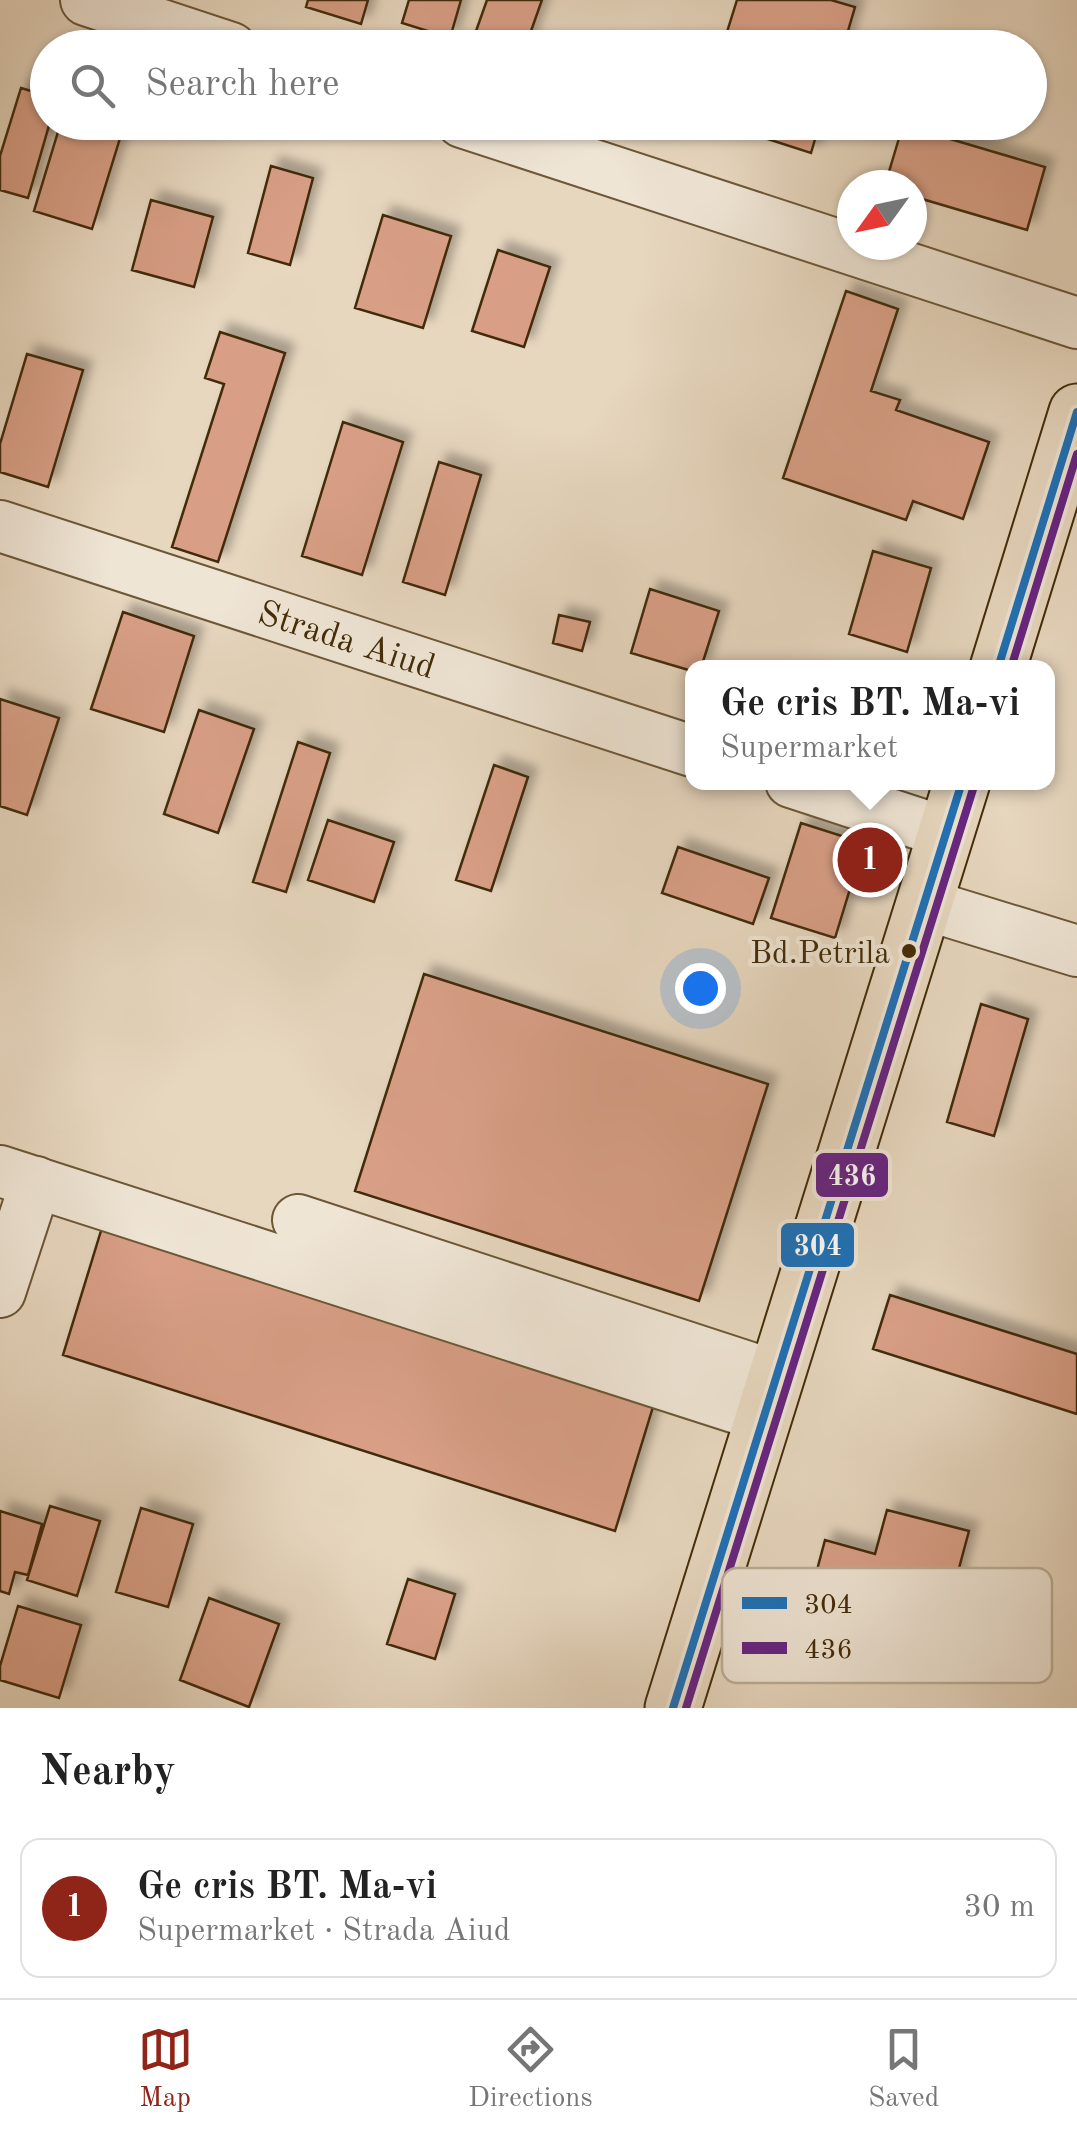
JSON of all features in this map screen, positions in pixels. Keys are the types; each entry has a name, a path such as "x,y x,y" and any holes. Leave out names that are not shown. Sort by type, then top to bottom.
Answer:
{"main road":[{"path":"1000,660 1077,412"},
{"path":"673,1708 954,808"}],"street":[{"path":"86,0 177,30"},
{"path":"517,140 1077,323"},
{"name":"Strada Aiud","path":"0,526 685,748"},
{"path":"841,790 954,808"},
{"path":"924,904 1077,951"},
{"path":"0,1292 18,1176 772,1397"},
{"path":"298,1220 772,1397"}],"building":[{"path":"308,0 368,0 361,24 306,7"},
{"path":"409,0 461,0 452,30 424,30 402,23"},
{"path":"487,0 542,0 531,30 476,30"},
{"path":"737,0 831,0 855,7 848,30 728,30"},
{"path":"21,88 30,91 30,140 45,140 28,198 0,190 0,156"},
{"path":"56,140 119,140 92,229 34,211"},
{"path":"771,140 815,140 811,153"},
{"path":"898,140 954,140 1045,167 1027,230 927,200 927,170 890,170"},
{"path":"271,166 313,178 290,265 248,253"},
{"path":"151,200 213,217 194,287 132,270"},
{"path":"383,215 451,236 423,328 355,308"},
{"path":"498,250 550,267 524,347 472,331"},
{"path":"846,291 898,309 871,391 900,400 896,410 989,442 963,519 913,501 906,520 783,478"},
{"path":"220,332 285,353 218,562 172,547 224,384 205,378"},
{"path":"27,354 83,370 48,487 0,472 0,444"},
{"path":"343,422 403,442 362,575 302,556"},
{"path":"439,462 481,475 445,595 403,582"},
{"path":"873,551 931,568 907,652 849,634"},
{"path":"650,589 719,611 704,660 685,660 685,669 631,653"},
{"path":"123,612 194,636 164,732 91,709"},
{"path":"559,615 590,622 582,651 553,643"},
{"path":"0,699 59,718 27,815 0,806"},
{"path":"199,710 254,729 218,833 164,814"},
{"path":"298,742 330,753 286,892 253,882"},
{"path":"494,765 528,777 491,891 456,880"},
{"path":"328,820 394,842 374,902 308,880"},
{"path":"801,823 864,843 835,938 771,918"},
{"path":"678,847 769,878 753,924 662,893"},
{"path":"424,974 768,1084 699,1301 355,1191"},
{"path":"981,1004 1028,1019 994,1136 947,1122"},
{"path":"104,1221 656,1397 615,1531 63,1355"},
{"path":"890,1295 1077,1354 1077,1414 873,1349"},
{"path":"50,1506 100,1521 77,1596 27,1580"},
{"path":"141,1508 193,1524 168,1607 116,1592"},
{"path":"887,1510 969,1531 959,1568 818,1568 825,1540 875,1554"},
{"path":"0,1511 42,1524 28,1575 15,1572 9,1594 0,1591"},
{"path":"408,1579 455,1594 435,1659 387,1644"},
{"path":"209,1598 279,1624 249,1707 180,1680"},
{"path":"18,1606 81,1625 59,1698 0,1680 0,1666"}],"transit line":[{"name":"304","path":"1000,660 1077,412"},
{"name":"436","path":"1013,660 1077,454"},
{"name":"304","path":"673,1708 960,790"},
{"name":"436","path":"730,1568 973,790"},
{"name":"436","path":"686,1708 722,1593"}],"place":[{"name":"Ge cris BT. Ma-vi","path":"870,860"},
{"name":"Bd.Petrila","path":"909,951"}]}
